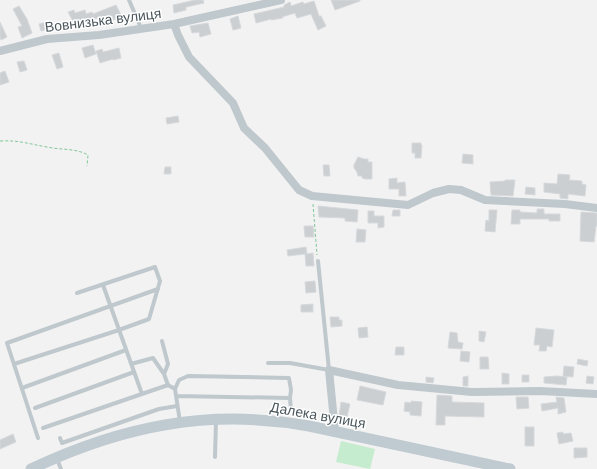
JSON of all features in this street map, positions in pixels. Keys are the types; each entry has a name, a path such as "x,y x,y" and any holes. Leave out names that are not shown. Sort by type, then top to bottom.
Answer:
{"street":[{"name":"Вовнизька вулиця","path":"0,51 47,40 99,35 174,24 281,0"},
{"path":"174,24 189,57 233,103 244,128 276,160 299,190 312,196 408,205 449,189 461,190 485,200 565,204 597,208"},
{"path":"335,431 329,370 398,385 472,392 540,391 597,394"},
{"name":"Далека вулиця","path":"30,469 56,457 103,439 180,422 270,420 335,431 510,469"}],"lane":[{"path":"129,0 140,28"},
{"path":"268,363 290,363 329,370 318,261"},
{"path":"14,364 149,319 160,281 155,267 77,294"},
{"path":"103,285 142,394"},
{"path":"38,438 7,343 158,289"},
{"path":"162,341 168,364 164,374"},
{"path":"22,388 126,350"},
{"path":"131,364 153,358 164,374 168,385 175,389"},
{"path":"35,408 134,372"},
{"path":"180,422 175,389 179,380 188,376 289,378 291,390 291,411"},
{"path":"43,428 168,385"},
{"path":"176,396 290,398"},
{"path":"60,438 62,443 160,410 178,406"},
{"path":"215,458 216,420"},
{"path":"56,457 61,469"}],"path":[{"path":"0,141 15,140 46,147 82,152 88,155 87,166"},
{"path":"312,196 318,261"}],"green space":[{"path":"341,441 375,449 370,469 336,462"}],"building":[{"path":"195,0 203,0 204,3 186,7 186,10 174,13 173,5"},
{"path":"331,0 360,0 360,1 335,10"},
{"path":"314,1 319,16 321,16 326,26 318,30 311,14 297,18 295,13 282,17 283,18 271,19 256,23 254,14 284,7 284,5 290,2 291,6 303,2 304,4"},
{"path":"116,5 122,17 113,20 112,16 102,20 100,17 84,23 83,19 74,23 68,12 74,10 75,13 85,10 86,14 92,12 93,14"},
{"path":"19,6 27,19 32,33 22,38 18,27 22,26 13,9"},
{"path":"238,16 241,28 233,30 230,19"},
{"path":"50,21 52,28 41,31 39,24"},
{"path":"0,22 7,37 1,40 0,37"},
{"path":"208,23 211,34 200,37 199,32 192,33 190,26"},
{"path":"93,45 96,54 85,58 82,48"},
{"path":"119,48 121,58 100,63 96,51 102,49 103,52"},
{"path":"59,53 63,67 57,69 52,55"},
{"path":"24,61 27,70 20,72 17,62"},
{"path":"5,71 9,82 0,85 0,73"},
{"path":"178,116 179,122 167,124 166,118"},
{"path":"412,143 421,143 421,158 415,158 415,153 412,153"},
{"path":"463,154 473,155 473,164 462,163"},
{"path":"358,157 368,159 368,162 372,162 372,179 365,179 362,178 362,176 358,176 354,165"},
{"path":"323,165 329,165 330,176 324,176"},
{"path":"165,167 171,167 171,174 164,174"},
{"path":"558,174 570,175 569,180 582,181 582,184 586,185 585,196 568,194 568,199 560,198 560,194 544,192 544,183 557,184"},
{"path":"397,178 397,183 405,182 406,196 399,196 399,189 389,189 389,179"},
{"path":"515,180 513,196 491,195 490,182"},
{"path":"526,187 535,188 535,195 525,194"},
{"path":"318,206 358,210 357,222 345,221 345,218 319,217"},
{"path":"537,209 544,209 544,214 560,214 560,221 549,221 549,219 520,219 520,224 511,224 512,210 537,213"},
{"path":"393,210 400,210 400,216 392,216"},
{"path":"489,210 497,210 495,232 485,231 486,220 489,221"},
{"path":"368,211 374,211 374,216 384,216 384,227 378,228 378,223 368,223"},
{"path":"581,212 597,213 597,226 594,242 580,241"},
{"path":"304,226 313,226 314,237 305,237"},
{"path":"357,229 366,230 365,242 356,242"},
{"path":"306,247 307,254 313,253 314,266 306,266 305,254 288,256 287,250"},
{"path":"315,281 316,292 306,293 305,282"},
{"path":"313,304 313,312 301,312 301,305"},
{"path":"330,317 339,317 339,320 342,320 342,326 331,327"},
{"path":"367,327 368,337 359,338 358,328"},
{"path":"536,328 554,330 552,347 547,346 546,351 539,351 540,345 534,345"},
{"path":"479,331 486,332 484,342 479,341"},
{"path":"450,332 457,333 458,342 463,343 462,349 448,348"},
{"path":"396,347 404,347 404,355 395,355"},
{"path":"461,351 470,352 469,362 460,361"},
{"path":"480,357 488,357 489,369 480,369"},
{"path":"578,359 588,361 587,366 577,364"},
{"path":"564,366 574,367 573,377 563,376"},
{"path":"502,373 509,374 509,384 502,384"},
{"path":"522,375 529,375 529,382 522,382"},
{"path":"468,376 468,386 463,386 463,377"},
{"path":"587,376 594,377 593,384 586,383"},
{"path":"426,377 434,378 433,383 426,382"},
{"path":"544,377 567,377 566,385 544,383"},
{"path":"360,386 386,392 383,405 357,400"},
{"path":"437,395 452,396 452,402 484,403 484,417 445,416 445,425 436,425"},
{"path":"516,397 528,397 529,408 517,409"},
{"path":"556,397 564,398 566,412 558,414 558,408 542,411 541,404 557,402"},
{"path":"411,401 422,402 421,416 410,415 410,412 404,411 405,402 411,403"},
{"path":"341,402 350,404 347,417 339,416"},
{"path":"525,427 534,427 534,446 525,446"},
{"path":"563,432 563,434 571,433 573,441 559,444 557,433"},
{"path":"13,434 16,442 0,449 0,440"},
{"path":"574,448 587,448 587,457 574,458"}]}
